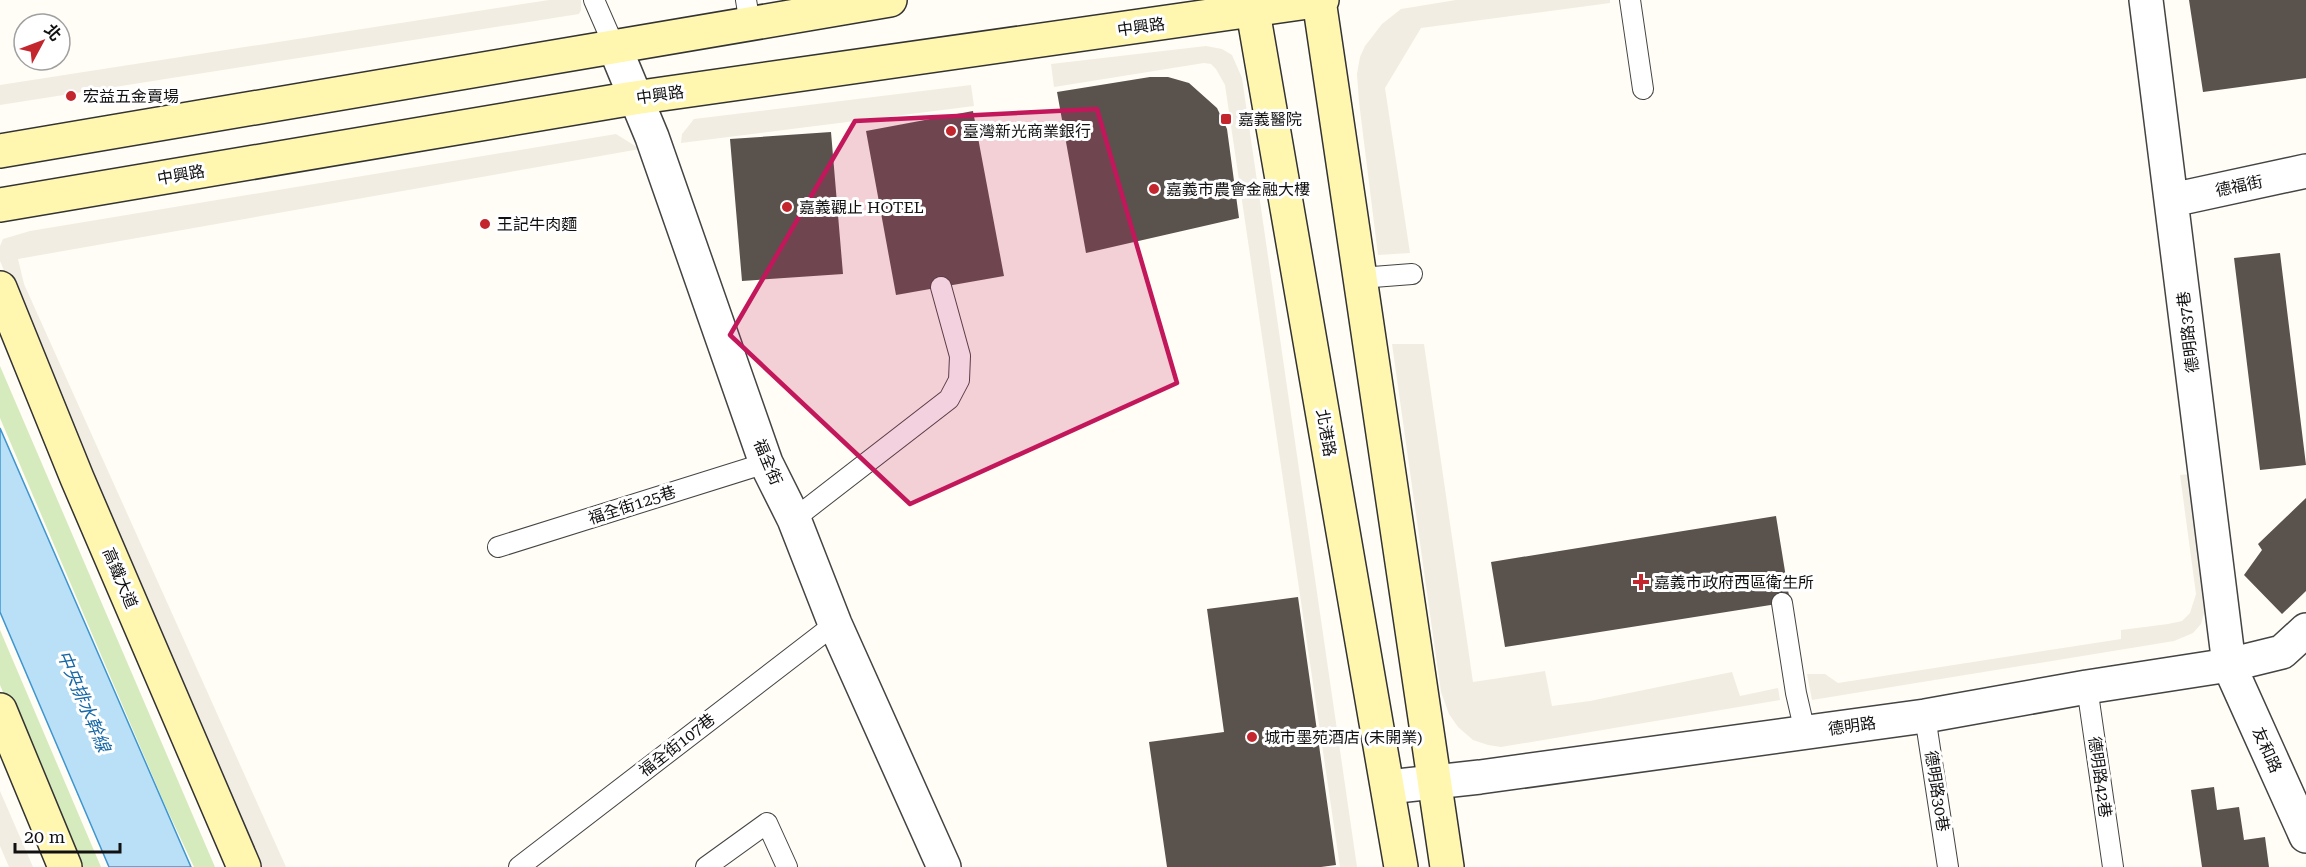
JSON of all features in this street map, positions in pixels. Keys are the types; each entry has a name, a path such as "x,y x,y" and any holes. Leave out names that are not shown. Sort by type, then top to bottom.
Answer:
{"street":[{"path":"0,151 615,48 748,12 890,0"},
{"path":"1320,0 1447,867"},
{"name":"中興路","path":"0,206 634,98 1251,5 1320,0"},
{"name":"德明路37巷","path":"2146,0 2229,665"},
{"name":"北港路","path":"1251,5 1401,867"},
{"name":"福全街","path":"615,48 656,148 766,463 794,519 836,624 944,867"},
{"name":"德福街","path":"2172,200 2306,171"},
{"name":"高鐵大道","path":"0,288 82,489 244,867"},
{"name":"德明路","path":"1388,787 1925,716 2229,665 2282,652 2306,630"},
{"name":"友和路","path":"2229,665 2306,836"},
{"path":"0,710 65,867"}],"lane":[{"path":"594,0 615,48"},
{"path":"1630,0 1643,89"},
{"path":"1360,278 1412,274"},
{"path":"794,519 949,399 959,380 960,356 941,287"},
{"name":"福全街125巷","path":"498,547 766,463"},
{"path":"1782,603 1796,693 1805,732"},
{"name":"福全街107巷","path":"519,867 836,624"},
{"name":"德明路42巷","path":"2087,687 2113,867"},
{"name":"德明路30巷","path":"1925,716 1948,867"},
{"path":"706,867 767,823 787,867"}],"highlighted area":[{"path":"1097,109 1177,383 910,504 730,335 855,121"}],"green space":[{"path":"0,366 215,867 194,867 165,805 0,418"},
{"path":"0,630 101,867 78,867 0,685"}],"shaded area":[{"path":"549,0 581,0 581,10 579,14 0,105 0,85"},
{"path":"1456,0 1610,0 1610,3 1421,28 1385,88 1410,253 1378,255 1359,102 1357,74 1360,57 1365,46 1382,24 1401,9"},
{"path":"1206,46 1222,49 1232,55 1242,78 1357,867 1340,867 1225,85 1216,69 1211,64 1204,63 1054,87 1051,64"},
{"path":"971,85 974,106 681,143 682,134 694,119"},
{"path":"616,134 640,149 18,259 24,284 286,867 259,867 0,261 0,246 3,239 30,231"},
{"path":"1392,344 1424,344 1473,682 1545,671 1552,706 1590,701 1732,672 1740,696 1778,688 1780,700 1501,747 1473,740 1458,727 1449,714 1441,692"},
{"path":"2191,474 2208,598 2201,624 2193,633 2174,641 1812,700 1807,674 1825,674 1838,683 2121,639 2121,630 2182,621 2190,613 2196,594 2180,475"},
{"path":"0,791 33,867 9,867 0,846"}],"water":[{"name":"中央排水幹線","path":"0,428 191,867 109,867 0,612"}],"building":[{"path":"2189,0 2306,0 2306,78 2203,92"},
{"name":"嘉義市農會金融大樓","path":"1150,77 1168,77 1189,83 1217,108 1227,129 1239,218 1086,253 1057,92"},
{"path":"973,111 1004,276 896,295 866,131"},
{"name":"嘉義觀止 HOTEL","path":"831,132 843,274 742,281 730,139"},
{"path":"2280,253 2306,465 2260,470 2234,258"},
{"path":"2306,498 2306,591 2282,614 2244,575 2262,550 2258,544"},
{"name":"嘉義市政府西區衛生所","path":"1776,516 1790,602 1505,647 1491,562"},
{"name":"城市墨苑酒店 (未開業)","path":"1298,597 1336,865 1321,867 1167,867 1149,742 1224,732 1207,609"},
{"path":"2214,787 2217,810 2239,807 2244,840 2265,837 2269,867 2202,867 2191,790"}],"place":[{"name":"宏益五金賣場","path":"71,96"},
{"name":"嘉義醫院","path":"1226,119"},
{"name":"臺灣新光商業銀行","path":"951,131"},
{"name":"嘉義市農會金融大樓","path":"1154,189"},
{"name":"嘉義觀止 HOTEL","path":"787,207"},
{"name":"王記牛肉麵","path":"485,224"},
{"name":"嘉義市政府西區衛生所","path":"1641,582"},
{"name":"城市墨苑酒店 (未開業)","path":"1252,737"}]}
